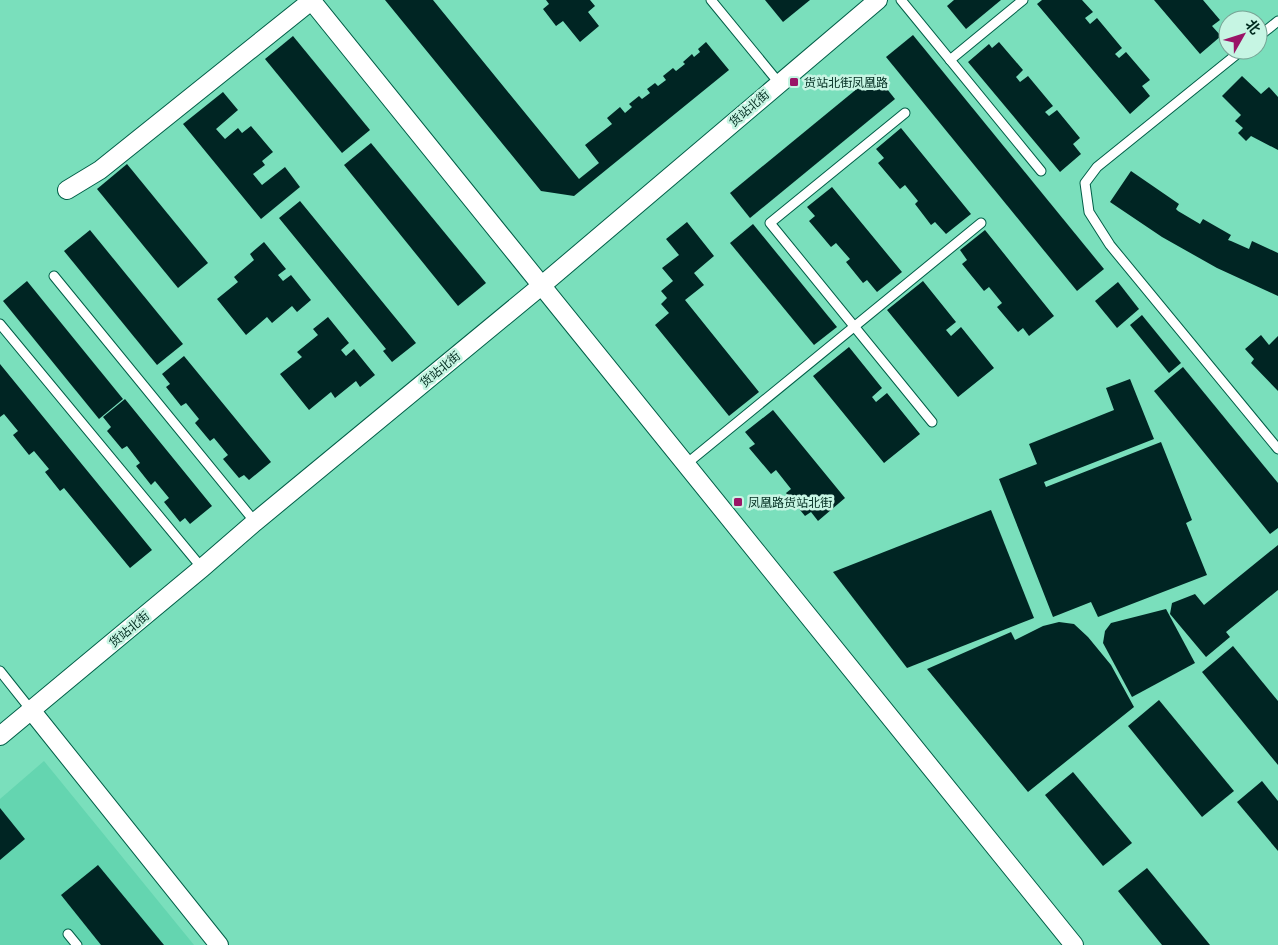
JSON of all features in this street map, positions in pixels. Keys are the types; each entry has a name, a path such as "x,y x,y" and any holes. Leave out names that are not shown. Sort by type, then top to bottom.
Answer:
{"street":[{"path":"67,190 100,170 311,0 1074,945"},
{"name":"货站北街","path":"0,736 541,286 878,0"},
{"path":"32,710 219,945"}],"lane":[{"path":"711,0 779,83"},
{"path":"901,0 1040,171"},
{"path":"950,60 1023,0"},
{"path":"1268,29 1278,21"},
{"path":"1230,60 1097,167 1085,183 1089,212 1110,245 1278,449"},
{"path":"905,113 770,223 932,422"},
{"path":"685,465 981,223"},
{"path":"54,276 255,522"},
{"path":"0,324 202,568"},
{"path":"0,670 32,710"},
{"path":"68,934 76,945"}],"shaded area":[{"path":"44,761 194,945 0,945 0,799"}],"building":[{"path":"385,0 433,0 579,179 599,163 585,145 612,124 607,118 620,107 625,113 632,107 629,104 639,96 642,99 650,93 647,89 655,83 658,86 666,80 663,76 673,68 676,71 685,64 683,62 692,54 694,57 700,52 698,49 706,42 729,70 574,196 541,191"},
{"path":"546,0 590,0 595,6 588,12 599,26 580,42 563,21 556,26 543,9 549,4"},
{"path":"765,0 810,0 783,22"},
{"path":"954,0 1001,0 966,29 947,6"},
{"path":"1042,0 1082,0 1093,12 1085,18 1090,24 1097,18 1122,48 1115,54 1119,58 1126,52 1150,80 1142,86 1150,96 1130,114 1037,4"},
{"path":"1154,0 1203,0 1218,18 1218,22 1212,26 1218,33 1218,39 1200,54"},
{"path":"913,35 1104,269 1077,291 886,57"},
{"path":"293,36 370,130 342,153 265,59"},
{"path":"999,42 1023,70 1016,77 1020,82 1028,76 1053,106 1045,112 1049,116 1057,110 1080,138 1073,144 1081,154 1060,172 968,62 989,44 992,48"},
{"path":"875,74 895,99 750,218 730,193"},
{"path":"1242,76 1261,94 1269,87 1278,97 1278,150 1251,136 1246,141 1238,133 1243,128 1235,121 1241,115 1222,96"},
{"path":"223,92 238,110 216,129 225,139 238,128 242,133 251,126 273,152 262,161 265,165 253,174 262,185 285,167 300,187 261,219 183,124"},
{"path":"901,128 971,214 946,234 935,222 931,225 915,204 918,201 905,185 900,189 878,163 884,158 876,149"},
{"path":"371,143 486,283 458,306 344,165"},
{"path":"127,164 208,263 178,288 97,189"},
{"path":"1131,171 1179,204 1176,209 1178,211 1200,224 1203,219 1231,235 1228,240 1249,249 1252,241 1278,253 1278,296 1217,268 1162,237 1110,202"},
{"path":"832,187 902,272 877,292 867,280 863,283 846,262 850,259 836,243 831,247 809,221 815,216 807,207"},
{"path":"300,201 416,343 392,362 383,351 386,349 279,218"},
{"path":"687,222 714,256 694,273 704,285 685,300 759,392 729,416 655,325 669,313 661,304 667,298 661,291 673,281 662,268 679,255 666,239"},
{"path":"753,224 837,327 814,345 730,243"},
{"path":"90,230 183,344 157,365 64,251"},
{"path":"985,230 1054,316 1029,336 1023,328 1018,332 997,307 1002,303 989,287 984,291 962,264 967,260 960,250"},
{"path":"264,242 286,269 278,275 283,281 291,275 311,300 297,312 292,306 272,323 267,317 246,335 217,299 238,282 234,277 254,260 250,254"},
{"path":"27,281 123,399 99,419 3,301"},
{"path":"923,281 956,322 946,330 951,336 961,327 994,368 958,397 887,310"},
{"path":"1118,282 1139,309 1117,328 1095,301"},
{"path":"1142,315 1181,363 1169,373 1130,325"},
{"path":"328,317 349,343 341,350 346,356 354,349 375,375 360,387 356,381 335,398 331,392 309,410 280,374 302,357 297,352 318,335 313,329"},
{"path":"1261,335 1269,345 1278,336 1278,391 1251,363 1254,359 1245,349"},
{"path":"849,347 882,388 872,397 876,402 887,393 920,434 884,463 813,376"},
{"path":"184,356 271,462 249,480 244,475 239,478 223,459 228,455 214,438 210,441 195,423 199,419 186,403 181,406 166,387 170,384 162,374"},
{"path":"0,364 152,550 130,568 64,488 60,491 45,472 49,469 34,451 29,455 13,435 18,431 4,414 0,417"},
{"path":"1183,367 1278,483 1278,528 1270,534 1154,391"},
{"path":"1130,379 1154,439 1044,482 1046,487 1161,442 1192,520 1186,523 1207,575 1098,617 1091,602 1053,617 999,479 1037,464 1029,444 1114,410 1106,388"},
{"path":"125,399 212,506 190,524 185,518 180,522 164,502 169,498 155,481 151,485 136,466 140,463 127,446 122,449 107,431 111,427 103,417"},
{"path":"773,410 845,498 818,521 811,512 805,516 786,493 791,489 776,470 771,474 749,448 755,444 745,432"},
{"path":"991,510 1034,618 907,668 833,572"},
{"path":"1278,545 1278,590 1226,632 1230,637 1206,657 1170,614 1172,603 1195,594 1204,605"},
{"path":"1166,609 1195,663 1132,697 1103,643 1105,631 1111,623"},
{"path":"1059,622 1074,624 1088,637 1111,665 1134,707 1028,792 927,669 1011,632 1015,640 1043,626"},
{"path":"1233,646 1278,701 1278,765 1202,672"},
{"path":"1159,700 1234,791 1202,817 1128,726"},
{"path":"1073,772 1132,843 1103,866 1045,795"},
{"path":"1262,781 1278,801 1278,851 1237,802"},
{"path":"0,808 25,839 0,860"},
{"path":"98,865 164,945 101,945 61,895"},
{"path":"1147,868 1210,945 1162,945 1118,891"}],"place":[{"name":"货站北街凤凰路","path":"794,82"},
{"name":"凤凰路货站北街","path":"738,502"}]}
